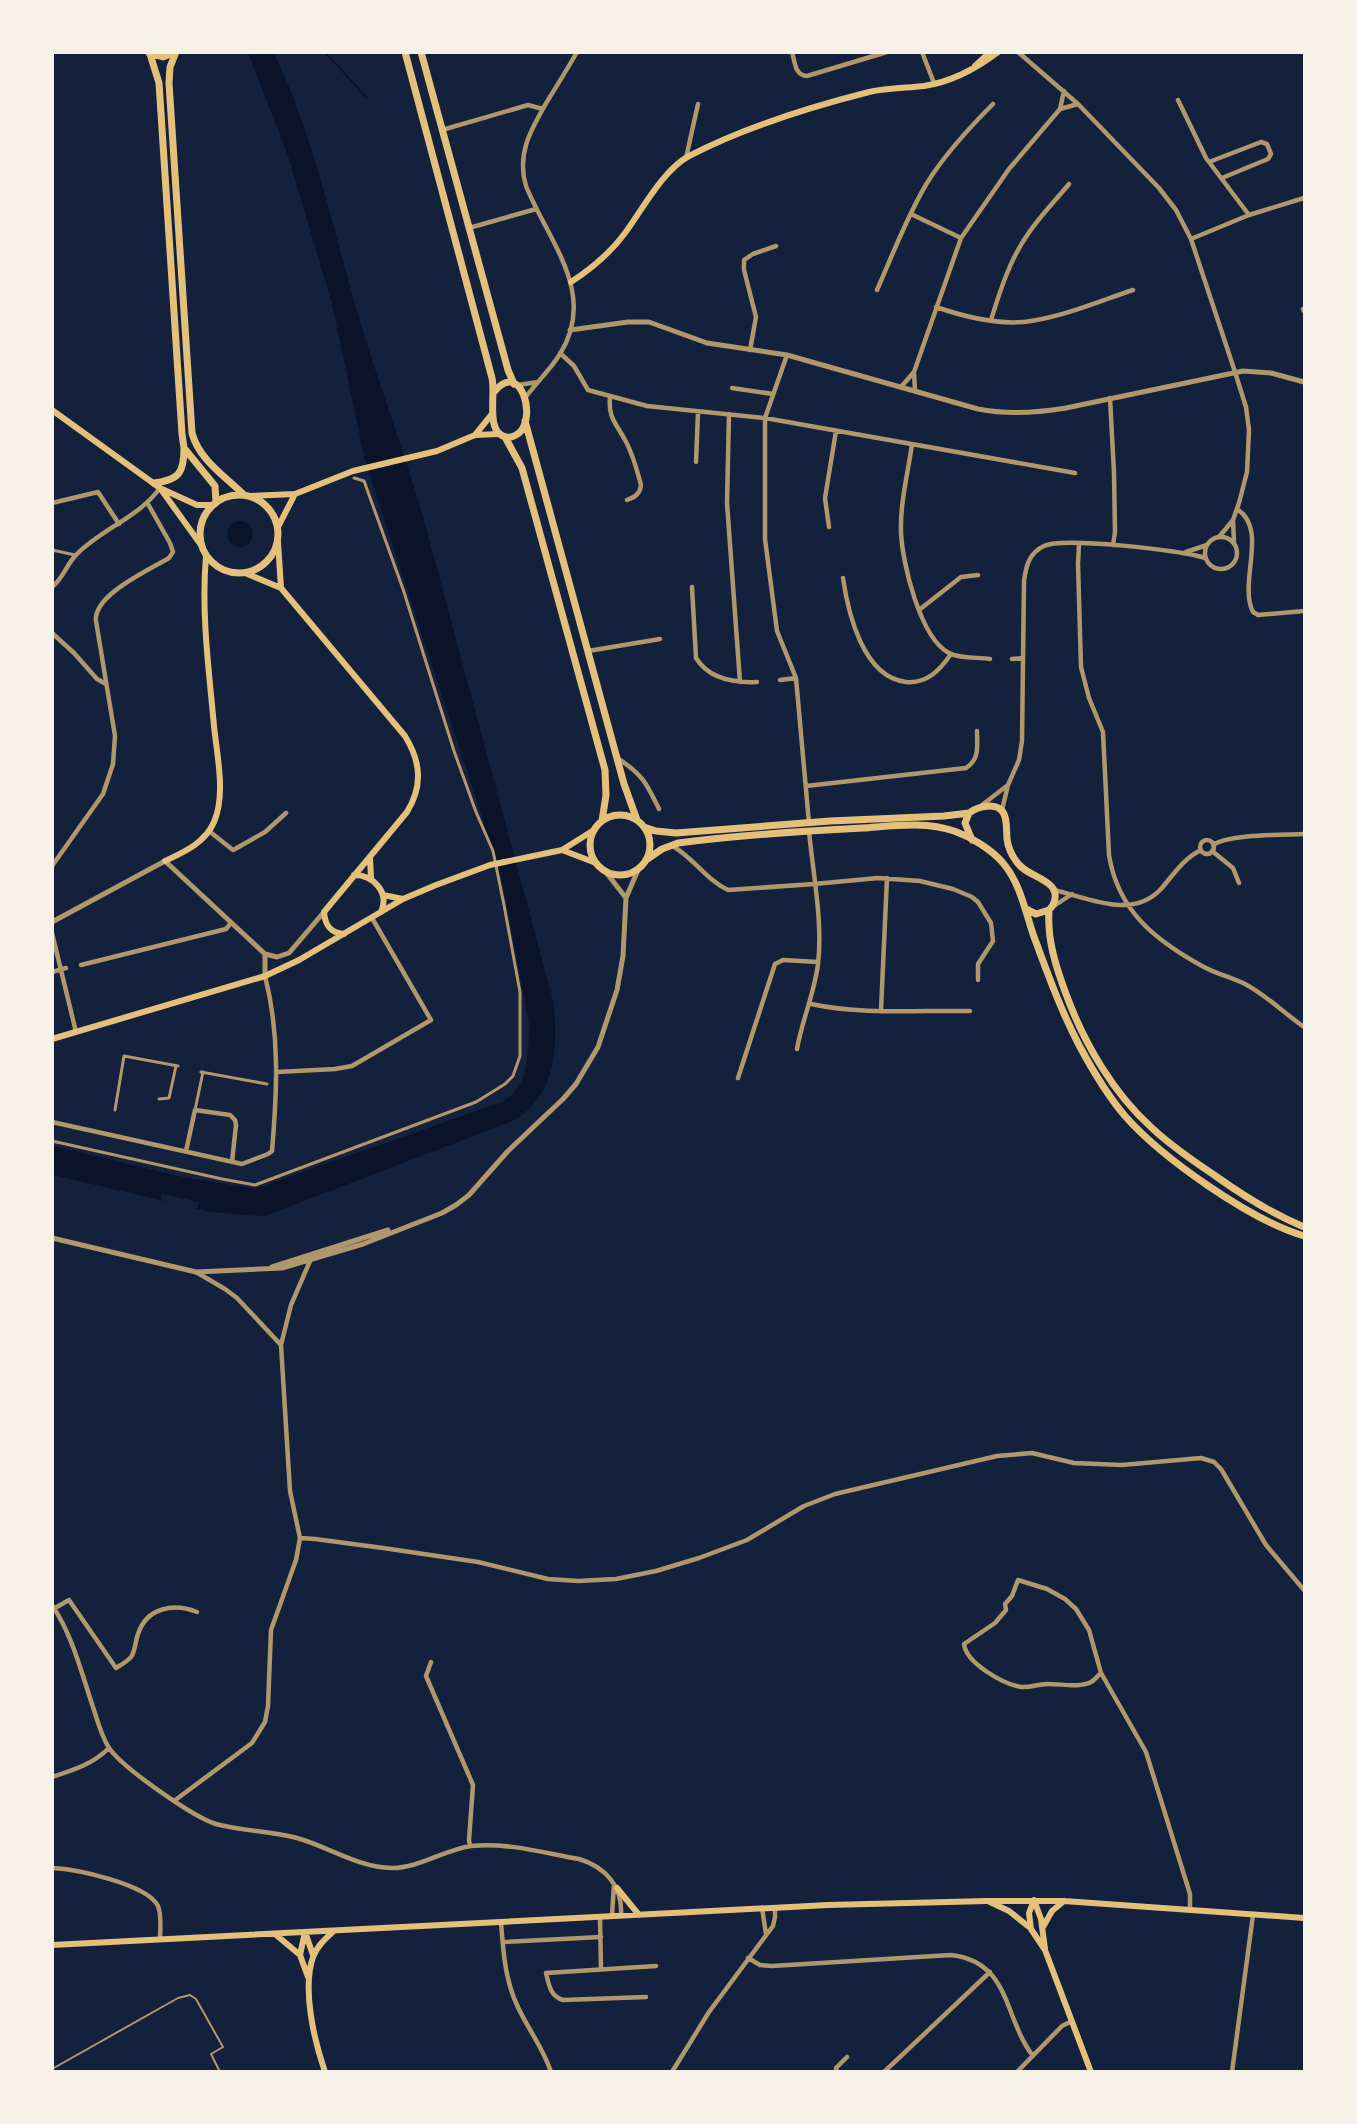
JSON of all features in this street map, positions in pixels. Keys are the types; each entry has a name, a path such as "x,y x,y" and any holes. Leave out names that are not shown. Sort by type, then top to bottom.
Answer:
{"main road":[{"path":"149,53 164,57 176,52"},
{"path":"176,52 169,83 192,433 197,447 204,456 246,496 264,504 275,518 278,527 281,588"},
{"path":"405,52 494,392 493,423 522,468 600,750 606,786 602,821"},
{"path":"975,66 990,52"},
{"path":"571,282 612,248 625,233 644,203 674,168 686,158 766,124 822,106 871,92 934,83 981,65 998,52"},
{"path":"149,53 159,83 184,448 183,466 177,476 157,485"},
{"path":"424,53 442,130 508,370 525,398 525,420 628,798 637,820"},
{"path":"494,392 502,384 516,384"},
{"path":"52,410 157,485 197,505 214,504 230,496 295,494 357,470 447,448 475,435 492,414"},
{"path":"475,435 517,434 522,430 525,420"},
{"path":"184,448 195,464 213,482 216,489 214,504 201,524 201,545"},
{"path":"157,485 201,545 206,556 204,608 219,797 216,816 209,831 193,846 165,861"},
{"path":"278,527 295,494"},
{"path":"245,573 266,563 274,553 278,542"},
{"path":"206,556 224,570 245,573 281,588 405,736 418,764 418,784 413,802 324,912 325,922 329,928 344,934"},
{"path":"644,827 676,833 969,813 980,807 995,806 1002,810 1005,816 1008,847 1016,860 1025,870 1046,882 1054,890 1049,934 1071,1008 1097,1057 1130,1105 1173,1146 1200,1166 1269,1211 1305,1227"},
{"path":"969,813 965,824 972,840"},
{"path":"52,1039 265,976 380,914 403,899 449,879 490,865 562,850 594,830 602,821 618,815 627,815 644,827 650,843 646,860"},
{"path":"562,850 596,863 605,872 622,876 638,870 646,860 671,845 809,831 912,826 951,830 972,840 1002,862 1014,880 1067,1020 1091,1067 1124,1115 1139,1131 1176,1162 1209,1185 1284,1229 1305,1236"},
{"path":"594,830 590,847 596,863"},
{"path":"370,857 371,878 383,895 383,908 380,914"},
{"path":"354,875 371,878"},
{"path":"383,895 403,899"},
{"path":"1026,909 1036,914 1052,908"},
{"path":"616,1886 639,1915"},
{"path":"1034,1900 1043,1928 1045,1950"},
{"path":"1031,1929 1029,1913 1034,1900"},
{"path":"52,1945 762,1908 987,1901 1064,1901 1305,1918"},
{"path":"987,1901 1009,1911 1031,1929 1045,1950 1091,2072"},
{"path":"1043,1928 1052,1911 1064,1901"},
{"path":"309,1979 314,1956 322,1943 334,1931"},
{"path":"300,1955 305,1932"},
{"path":"305,1932 314,1956"},
{"path":"275,1934 300,1955 309,1979 314,2036 325,2072"}],"street":[{"path":"525,398 560,353 570,330 573,304 571,282 566,264 536,209 523,177 522,158 530,130 577,52"},
{"path":"792,52 798,73 807,76 887,52"},
{"path":"922,52 934,83"},
{"path":"1018,52 1078,104 1159,188 1176,210 1191,238 1246,407 1249,430 1246,472 1237,509 1233,520 1219,537"},
{"path":"915,391 914,372 961,238 1009,170 1060,109 1064,91"},
{"path":"1178,100 1209,162 1249,215"},
{"path":"686,158 698,104"},
{"path":"878,290 926,185 943,159 993,104"},
{"path":"1060,109 1078,104"},
{"path":"442,130 528,105 543,109"},
{"path":"1209,162 1261,142 1267,144 1271,154 1268,159 1222,178"},
{"path":"991,320 1018,250 1028,234 1070,184"},
{"path":"1191,238 1249,215 1305,198"},
{"path":"469,228 536,209"},
{"path":"911,214 961,238"},
{"path":"750,350 756,317 744,270 744,260 753,254 776,246"},
{"path":"936,307 957,314 991,320 1029,321 1133,290"},
{"path":"570,330 644,321 707,343 787,355 978,408 1015,413 1048,411 1235,372 1261,371 1305,382"},
{"path":"560,353 574,366 588,390 609,397 664,409 765,418 1075,473"},
{"path":"787,355 765,418 765,539 777,631 796,678 809,823"},
{"path":"900,387 914,372"},
{"path":"516,384 537,382"},
{"path":"732,388 773,394"},
{"path":"609,397 611,417 626,441 641,485 641,490 637,495 627,500"},
{"path":"1110,398 1114,473 1115,532 1113,545"},
{"path":"696,462 698,412"},
{"path":"729,414 727,503 740,682"},
{"path":"830,527 825,498 836,431"},
{"path":"912,444 901,531 906,567 919,610 936,642 951,654 990,659"},
{"path":"52,1141 255,1185 476,1102 505,1084 513,1076 520,1056 520,992 493,851 454,751 403,589 364,482 354,478"},
{"path":"52,587 58,582 75,555 148,504 157,485"},
{"path":"52,503 98,492 119,524"},
{"path":"52,866 103,794 115,752 115,736 96,621 97,609 111,594 169,558 173,552 148,504"},
{"path":"1237,509 1246,514 1250,525 1253,546 1248,593 1253,612 1258,615 1305,611"},
{"path":"1002,810 1008,785 1019,760 1022,741 1024,581 1029,560 1034,553 1053,543 1113,545 1184,552 1205,558 1218,569 1228,568 1237,556 1233,520"},
{"path":"1184,552 1207,545 1219,537 1227,537 1234,542"},
{"path":"1079,544 1081,667 1103,732 1109,855 1112,872 1129,909 1155,935 1203,967 1258,992 1305,1027"},
{"path":"1205,558 1207,545"},
{"path":"52,550 75,555"},
{"path":"919,610 961,578 978,575"},
{"path":"843,578 847,604 861,642 878,668 889,676 899,681 921,681 943,667 951,654"},
{"path":"692,586 696,658 711,673 729,681 757,682"},
{"path":"52,633 97,679 106,684"},
{"path":"588,651 660,639"},
{"path":"1012,659 1023,658"},
{"path":"780,680 796,678"},
{"path":"806,786 966,768 975,761 977,755 977,731"},
{"path":"617,758 644,779 659,809"},
{"path":"980,807 1008,785"},
{"path":"209,831 232,850 258,836 286,813"},
{"path":"797,1049 800,1032 811,1004 818,962 819,931 809,831"},
{"path":"1201,850 1207,853 1220,840 1305,834"},
{"path":"1201,850 1201,844 1209,840 1213,848 1233,868 1239,884"},
{"path":"671,845 698,864 714,883 728,890 887,878 920,881 964,892 978,902 989,917 993,935 991,946 977,968 978,980"},
{"path":"1054,890 1114,905 1136,904 1153,896 1182,863 1201,850"},
{"path":"52,922 165,861 265,954 277,957 289,953 324,912"},
{"path":"52,1238 196,1272 282,1268 363,1244 442,1212 463,1200 508,1151 547,1116 576,1084 598,1047 614,1005 623,956 626,898 638,870"},
{"path":"605,872 626,898"},
{"path":"881,1010 887,878"},
{"path":"1052,908 1072,894"},
{"path":"277,1072 352,1066 431,1020 372,918"},
{"path":"81,964 226,929 231,923"},
{"path":"52,933 64,969 76,1032"},
{"path":"52,1122 242,1164 272,1151 277,1072 274,1022 265,976 265,954"},
{"path":"738,1078 775,964 783,960 818,962"},
{"path":"52,972 64,969"},
{"path":"811,1004 827,1008 970,1011"},
{"path":"115,1110 124,1056 177,1066 169,1098 159,1099"},
{"path":"186,1151 202,1072 267,1084"},
{"path":"195,1110 230,1114 233,1117 236,1125 232,1162"},
{"path":"267,1269 410,1224"},
{"path":"174,1801 243,1750 262,1730 268,1706 271,1630 298,1554 300,1538 290,1491 282,1345 291,1305 312,1253"},
{"path":"196,1272 237,1298 282,1345"},
{"path":"300,1538 478,1562 548,1579 578,1581 616,1579 656,1571 747,1540 804,1506 835,1494 997,1456 1017,1453 1032,1454 1074,1462 1122,1465 1201,1458 1214,1462 1221,1469 1266,1545 1305,1590"},
{"path":"1101,1673 1091,1682 1083,1684 1020,1687 1004,1682 989,1673 965,1650 964,1644 1000,1618 1006,1610 1005,1604 1012,1596 1018,1580 1053,1592 1076,1609 1089,1630 1101,1673 1146,1752 1190,1894 1190,1910"},
{"path":"197,1612 173,1607 154,1613 140,1628 132,1656 116,1668 69,1600 53,1608 68,1634 109,1748 174,1801 198,1816 219,1824 299,1839 342,1857 377,1867 396,1868 470,1846 506,1847 579,1859 595,1866 616,1886 621,1902 621,1916"},
{"path":"431,1662 426,1676 473,1785 470,1846"},
{"path":"52,1777 95,1760 109,1748"},
{"path":"52,1868 102,1876 149,1896 154,1900 159,1911 160,1940"},
{"path":"612,1916 616,1886"},
{"path":"762,1908 766,1934"},
{"path":"672,2072 709,2012 775,1922 775,1908"},
{"path":"1232,2072 1253,1915"},
{"path":"600,1917 602,1970"},
{"path":"501,1922 502,1942 514,1998 544,2052 551,2072"},
{"path":"502,1942 601,1937"},
{"path":"748,1958 760,1965 772,1966 951,1955 968,1957 990,1972 1000,1987 1025,2046 1033,2056"},
{"path":"646,1997 563,2000 556,1998 552,1993 546,1973 656,1966"},
{"path":"884,2072 990,1972"},
{"path":"1017,2072 1062,2026 1073,2020"},
{"path":"837,2072 836,2068 847,2057"}],"lane":[{"path":"52,2069 178,1998 190,1995 196,1999 223,2047 211,2054 220,2072"}],"water":[{"path":"248,53 274,53 312,151 360,321 424,520 554,1004 555,1021 554,1053 547,1083 529,1109 515,1120 265,1216 211,1212 53,1175 53,1146 183,1177 250,1188 260,1187 502,1102 513,1094 522,1080 526,1068 530,1029 501,875 364,456 332,304 288,156"},
{"path":"240,521 249,525 253,534 249,543 240,547 231,543 227,534 231,525"}],"pier":[{"path":"162,1194 199,1202 197,1209 161,1200"}],"waterway":[{"path":"324,52 367,98"}]}
